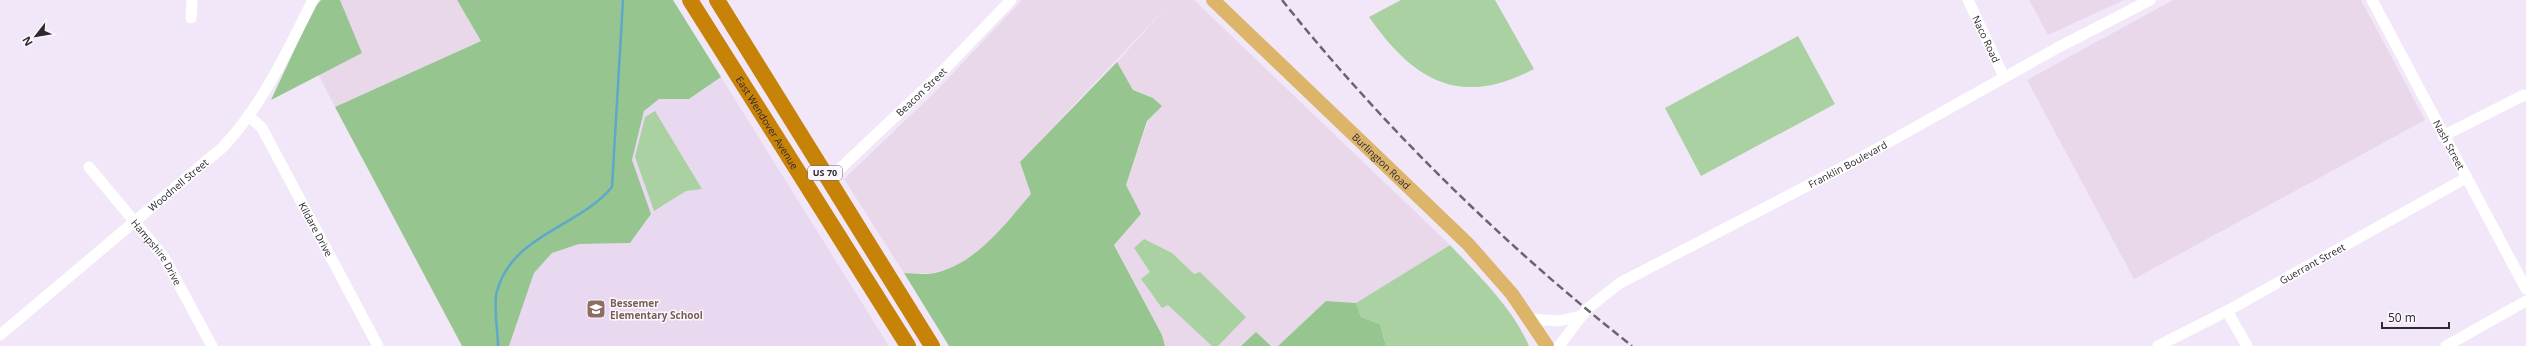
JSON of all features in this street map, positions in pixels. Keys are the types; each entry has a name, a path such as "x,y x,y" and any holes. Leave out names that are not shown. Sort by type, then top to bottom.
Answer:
{"highway":[{"name":"East Wendover Avenue","path":"690,0 908,346"},
{"name":"US 70","path":"717,0 932,346"},
{"path":"896,326 905,346"}],"main road":[{"name":"Burlington Road","path":"1213,0 1468,244 1512,294 1547,346"}],"street":[{"path":"191,18 192,0"},
{"name":"Woodnell Street","path":"0,335 224,147 250,116 263,97 313,0"},
{"name":"Beacon Street","path":"829,180 938,76 1011,0"},
{"name":"Naco Road","path":"1968,0 2004,77"},
{"name":"Franklin Boulevard","path":"1559,346 1581,316 1595,301 1620,283 1855,161 2004,77 2150,0"},
{"name":"Nash Street","path":"2372,0 2443,136 2526,289"},
{"path":"2443,136 2524,95"},
{"name":"Kildare Drive","path":"250,116 262,128 378,346"},
{"name":"Hampshire Drive","path":"90,167 164,257 212,346"},
{"name":"Guerrant Street","path":"2158,346 2227,310 2466,178"},
{"path":"2446,346 2526,301"},
{"path":"2227,310 2247,346"},
{"path":"1529,319 1559,321 1581,316"}],"shaded area":[{"path":"340,0 457,0 481,41 335,107 318,74 362,53"},
{"path":"1022,0 1173,0 1020,162 1032,194 984,247 957,266 933,273 904,273 844,179 936,91"},
{"path":"1173,0 1194,0 1450,245 1356,303 1326,301 1278,346 1271,346 1256,332 1241,346 1165,346 1162,335 1114,244 1141,214 1126,185 1148,121 1161,106 1153,98 1133,90 1117,62"},
{"path":"2029,0 2124,0 2048,35"},
{"path":"2173,0 2361,0 2425,120 2134,279 2027,80"},
{"path":"721,77 889,346 509,346 534,273 552,253 579,244 630,243 651,214 632,160 644,111 659,99 689,99"}],"green space":[{"path":"321,0 340,0 362,53 271,100 314,8"},
{"path":"457,0 673,0 721,77 689,99 659,99 644,111 632,160 651,214 630,243 579,244 552,253 534,273 509,346 462,346 335,107 481,41"},
{"path":"1401,0 1495,0 1534,69 1508,81 1483,86 1461,87 1441,82 1421,72 1403,58 1369,17"},
{"path":"1798,36 1835,104 1701,176 1665,108"},
{"path":"1117,62 1133,90 1153,98 1162,106 1147,121 1126,185 1141,214 1114,245 1162,335 1165,346 949,346 904,273 931,274 950,268 977,252 989,241 1031,194 1020,162"},
{"path":"655,111 702,189 686,191 654,211 635,157 645,117"},
{"path":"1144,239 1172,253 1194,274 1200,272 1246,317 1218,346 1212,346 1168,305 1162,308 1141,279 1150,272 1134,248"},
{"path":"1450,245 1494,292 1514,318 1529,346 1386,346 1380,324 1361,317 1356,303"},
{"path":"1326,301 1356,303 1361,317 1380,324 1386,346 1278,346"},
{"path":"1256,332 1271,346 1241,346"}],"waterway":[{"path":"498,346 496,297 505,272 517,256 531,244 582,213 598,201 612,187 623,0"}],"railway":[{"path":"1282,0 1362,94 1447,183 1538,267 1632,346"}],"place":[{"name":"Bessemer Elementary School","path":"596,309"}]}
